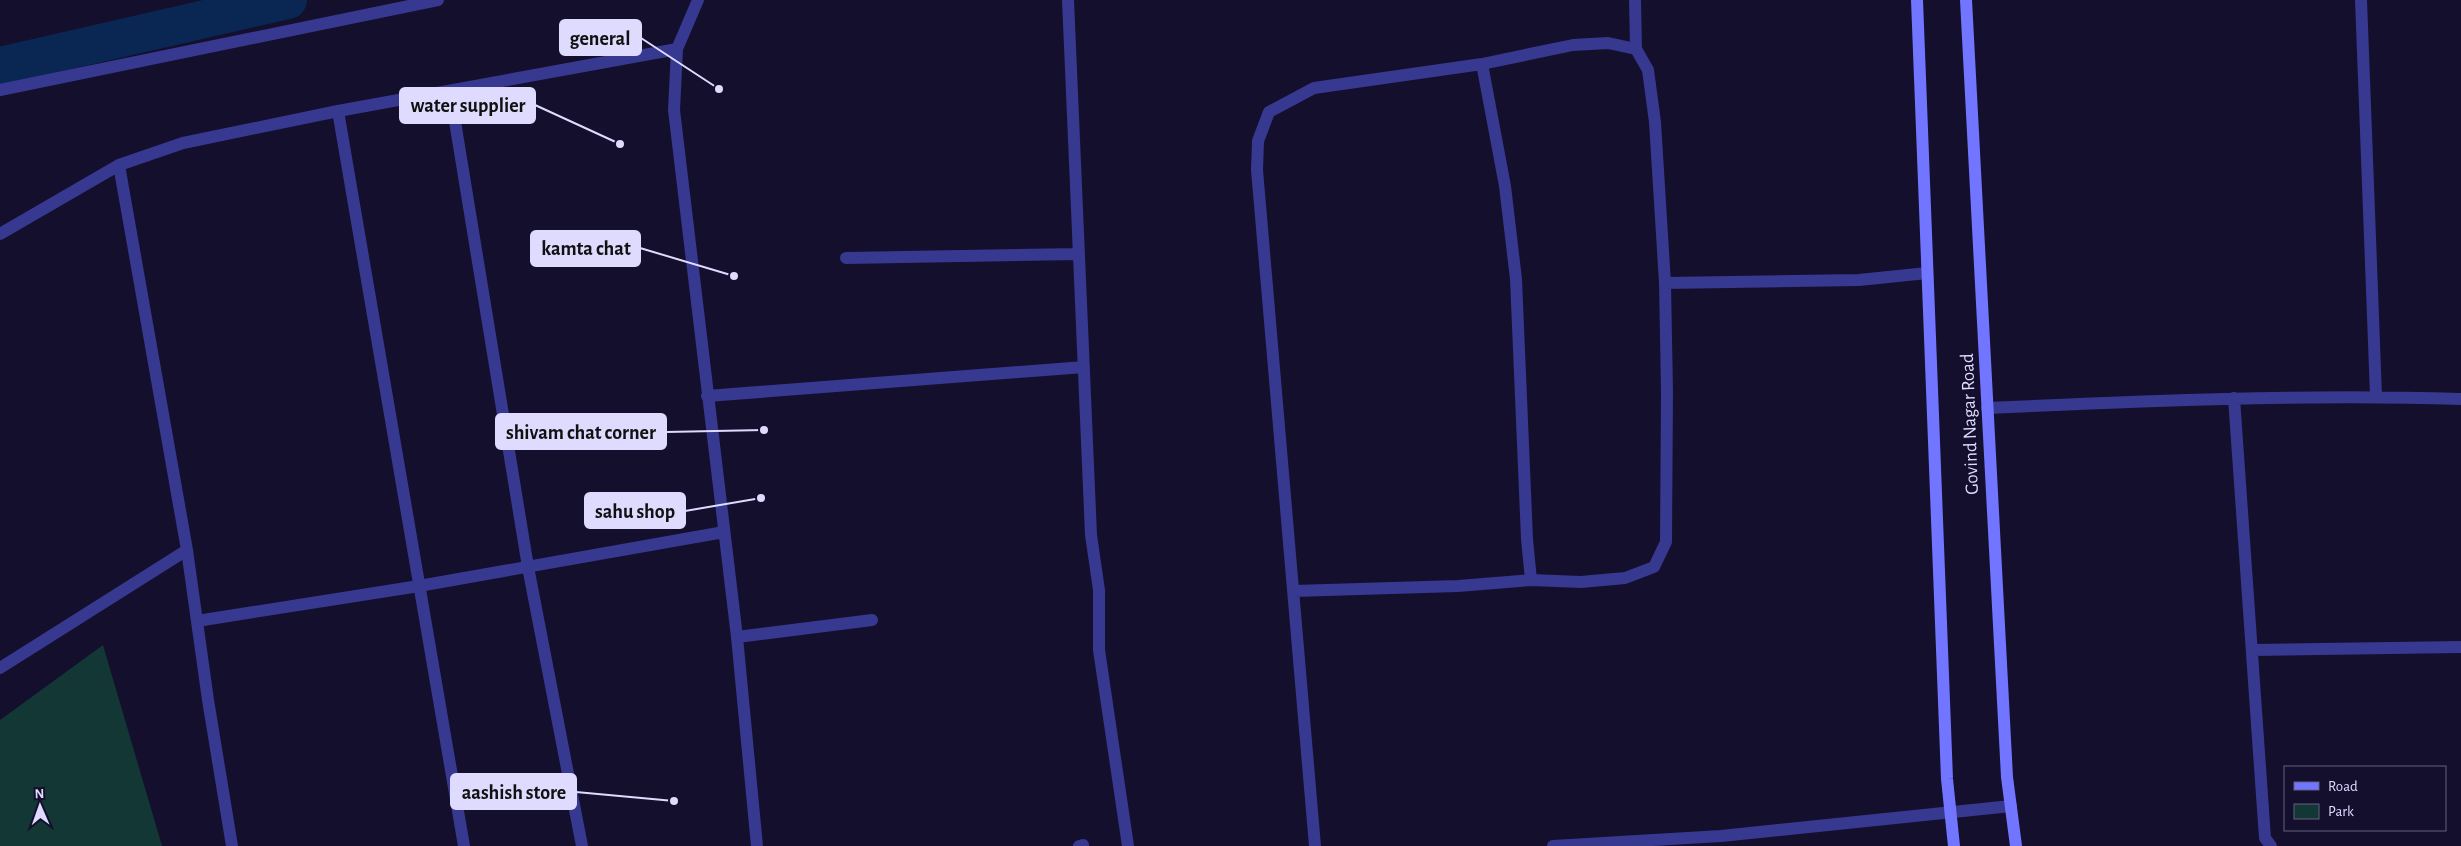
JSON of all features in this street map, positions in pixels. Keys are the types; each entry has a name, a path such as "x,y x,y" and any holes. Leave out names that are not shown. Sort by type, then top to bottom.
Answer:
{"main road":[{"name":"Govind Nagar Road","path":"1917,0 1949,814 1954,846"},
{"name":"Govind Nagar Road","path":"1966,0 2007,777 2016,846"}],"street":[{"path":"0,90 438,0"},
{"path":"698,0 677,49 674,110 736,637 757,846"},
{"path":"1068,0 1091,535 1099,590 1099,650 1128,846"},
{"path":"1294,591 1458,586 1532,580 1581,582 1625,578 1654,567 1666,542 1668,392 1665,283 1655,122 1648,70 1636,49 1635,0"},
{"path":"2361,0 2376,396"},
{"path":"1315,846 1307,772 1294,591 1276,410 1258,170 1258,141 1269,112 1314,88 1482,64 1573,45 1608,43 1636,49"},
{"path":"0,234 119,165 183,143 338,111 677,49"},
{"path":"1482,64 1505,186 1516,279 1527,539 1532,580"},
{"path":"450,91 528,567 582,846"},
{"path":"338,111 464,846"},
{"path":"119,165 187,550 232,846"},
{"path":"846,258 1079,254"},
{"path":"1665,283 1858,280 1927,273"},
{"path":"707,396 1084,367"},
{"path":"1987,408 2234,398 2376,396 2461,399"},
{"path":"2234,398 2265,838 2271,846"},
{"path":"197,621 419,586 724,532"},
{"path":"0,668 187,550"},
{"path":"736,637 872,620"},
{"path":"2252,650 2461,647"},
{"path":"1552,846 1654,844 2011,806"}],"green space":[{"path":"103,645 162,846 0,846 0,720"}],"waterway":[{"path":"0,66 288,0"}],"place":[{"name":"general","path":"719,89"},
{"name":"water supplier","path":"620,144"},
{"name":"kamta chat","path":"734,276"},
{"name":"shivam chat corner","path":"764,430"},
{"name":"sahu shop","path":"761,498"},
{"name":"aashish store","path":"674,801"}]}
